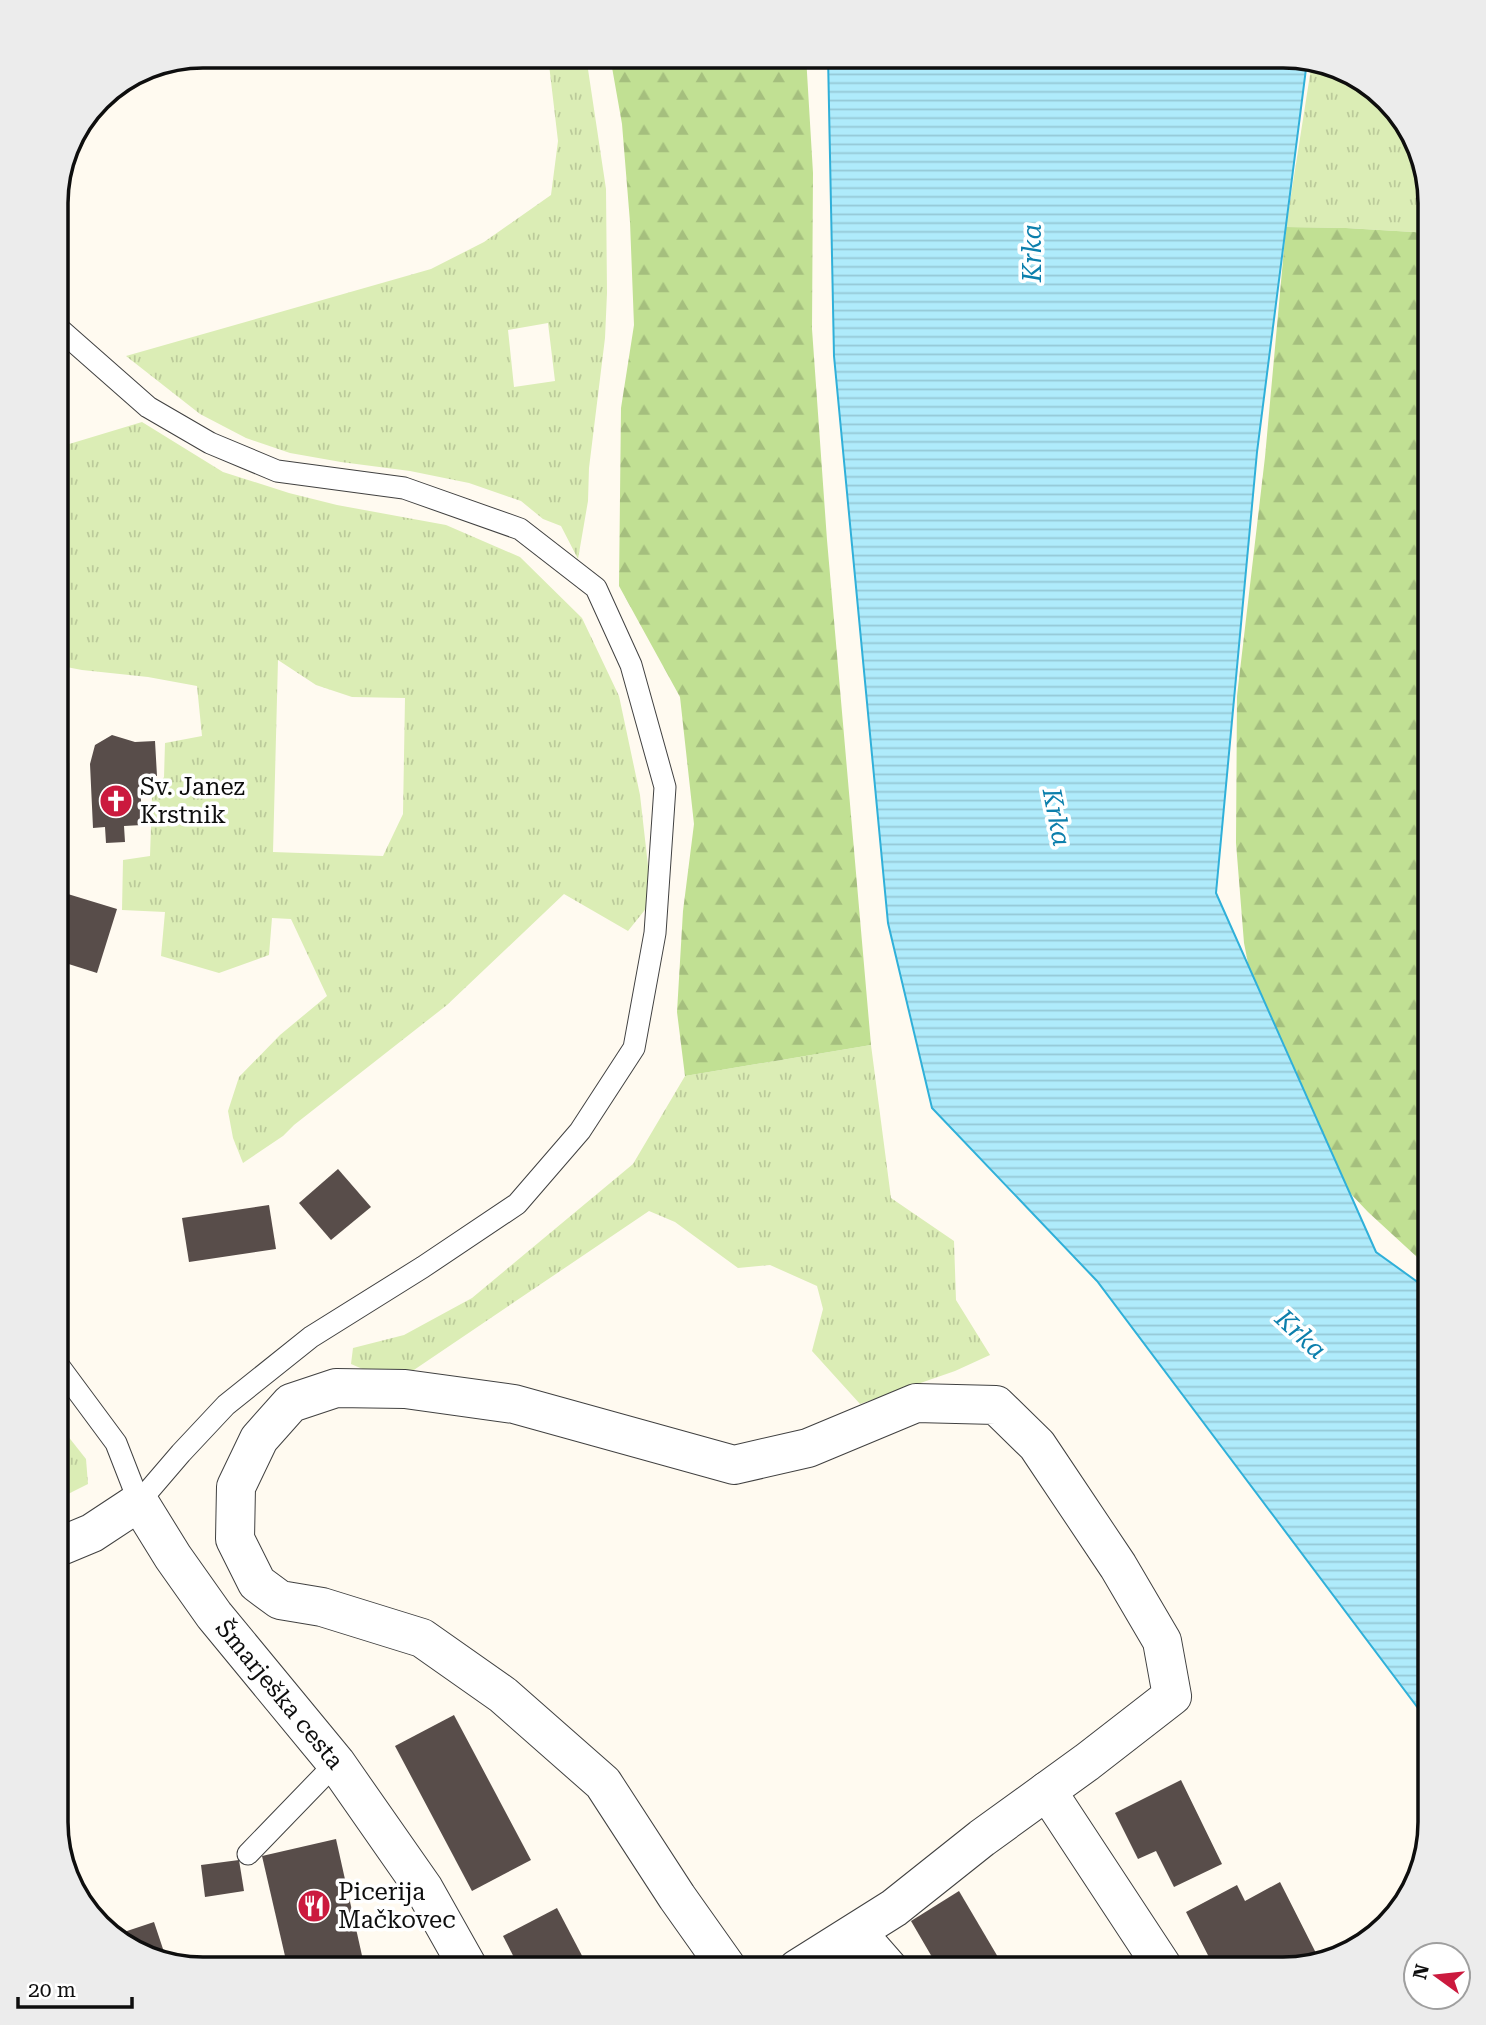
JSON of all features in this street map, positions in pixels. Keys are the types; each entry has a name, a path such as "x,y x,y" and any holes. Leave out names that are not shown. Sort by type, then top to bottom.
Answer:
{"street":[{"path":"720,1956 677,1897 603,1783 503,1695 422,1638 322,1606 279,1600 257,1583 235,1539 236,1487 259,1439 291,1403 336,1388 405,1390 514,1404 734,1465 807,1448 916,1403 996,1405 1037,1445 1118,1566 1162,1642 1172,1696 982,1838 894,1908 817,1957"},
{"path":"68,1543 92,1533 139,1502"},
{"name":"Šmarješka cesta","path":"139,1502 173,1558 214,1615 336,1763 424,1889 462,1956"},
{"path":"1047,1791 1156,1957"}],"lane":[{"path":"68,1379 116,1443 139,1502 226,1405 311,1337 517,1204 580,1131 634,1048 655,933 665,786 631,665 596,588 520,529 404,488 277,471 210,443 148,407 69,337"},
{"path":"248,1854 336,1763"}],"green space":[{"path":"550,69 588,69 606,189 607,293 605,338 589,468 588,501 578,559 561,526 543,519 521,501 469,483 290,453 246,438 200,414 126,356 431,269 484,242 551,195 558,141","holes":["548,323 555,381 514,387 508,330"]},
{"path":"612,69 807,69 813,173 812,329 827,540 871,1045 685,1076 677,1012 683,911 694,824 680,697 619,586 621,408 634,325 630,222 622,124"},
{"path":"1311,71 1326,75 1358,91 1390,121 1400,136 1413,168 1417,186 1418,232 1286,227"},
{"path":"1286,227 1418,232 1418,1258 1368,1212 1315,1156 1270,1075 1244,943 1236,843 1237,696 1265,457"},
{"path":"142,422 223,472 337,505 446,525 520,557 582,618 619,696 640,795 652,901 628,931 564,894 447,1005 283,1136 243,1163 233,1138 228,1111 239,1077 280,1035 327,996 291,919 272,918 269,955 219,973 161,956 165,912 122,910 123,860 150,856 152,797 164,777 165,743 202,736 197,686 148,677 69,667 69,444","holes":["278,660 316,685 352,697 405,698 403,814 383,856 273,852"]},
{"path":"871,1045 891,1198 954,1241 956,1300 990,1355 955,1371 860,1404 812,1351 823,1309 817,1286 770,1265 738,1268 675,1222 649,1211 402,1378 372,1373 351,1364 353,1348 404,1335 472,1298 633,1164 685,1076"},
{"path":"68,1436 86,1459 88,1484 68,1494"}],"water":[{"name":"Krka","path":"828,69 1306,71 1257,452 1216,893 1376,1252 1418,1282 1418,1708 1097,1281 932,1108 888,923 834,356"}],"building":[{"name":"Sv. Janez Krstnik","path":"112,735 135,742 155,741 157,776 140,776 142,825 124,826 125,842 106,843 105,827 93,828 90,764 95,745"},
{"path":"69,894 117,909 97,973 69,964"},
{"path":"338,1169 371,1207 331,1240 299,1203"},
{"path":"269,1205 276,1249 189,1262 182,1218"},
{"path":"454,1715 531,1860 472,1891 395,1746"},
{"path":"1181,1780 1222,1864 1174,1887 1156,1851 1138,1859 1115,1813"},
{"path":"336,1839 362,1956 285,1956 262,1856"},
{"path":"239,1860 244,1891 205,1897 201,1865"},
{"path":"1280,1882 1316,1953 1283,1957 1209,1957 1186,1912 1237,1885 1245,1901"},
{"path":"959,1891 998,1957 932,1957 911,1921"},
{"path":"557,1908 582,1956 513,1956 503,1936"},
{"path":"154,1922 164,1951 144,1943 125,1932"}],"place":[{"name":"Sv. Janez Krstnik","path":"116,801"},
{"name":"Picerija Mačkovec","path":"314,1906"}]}
